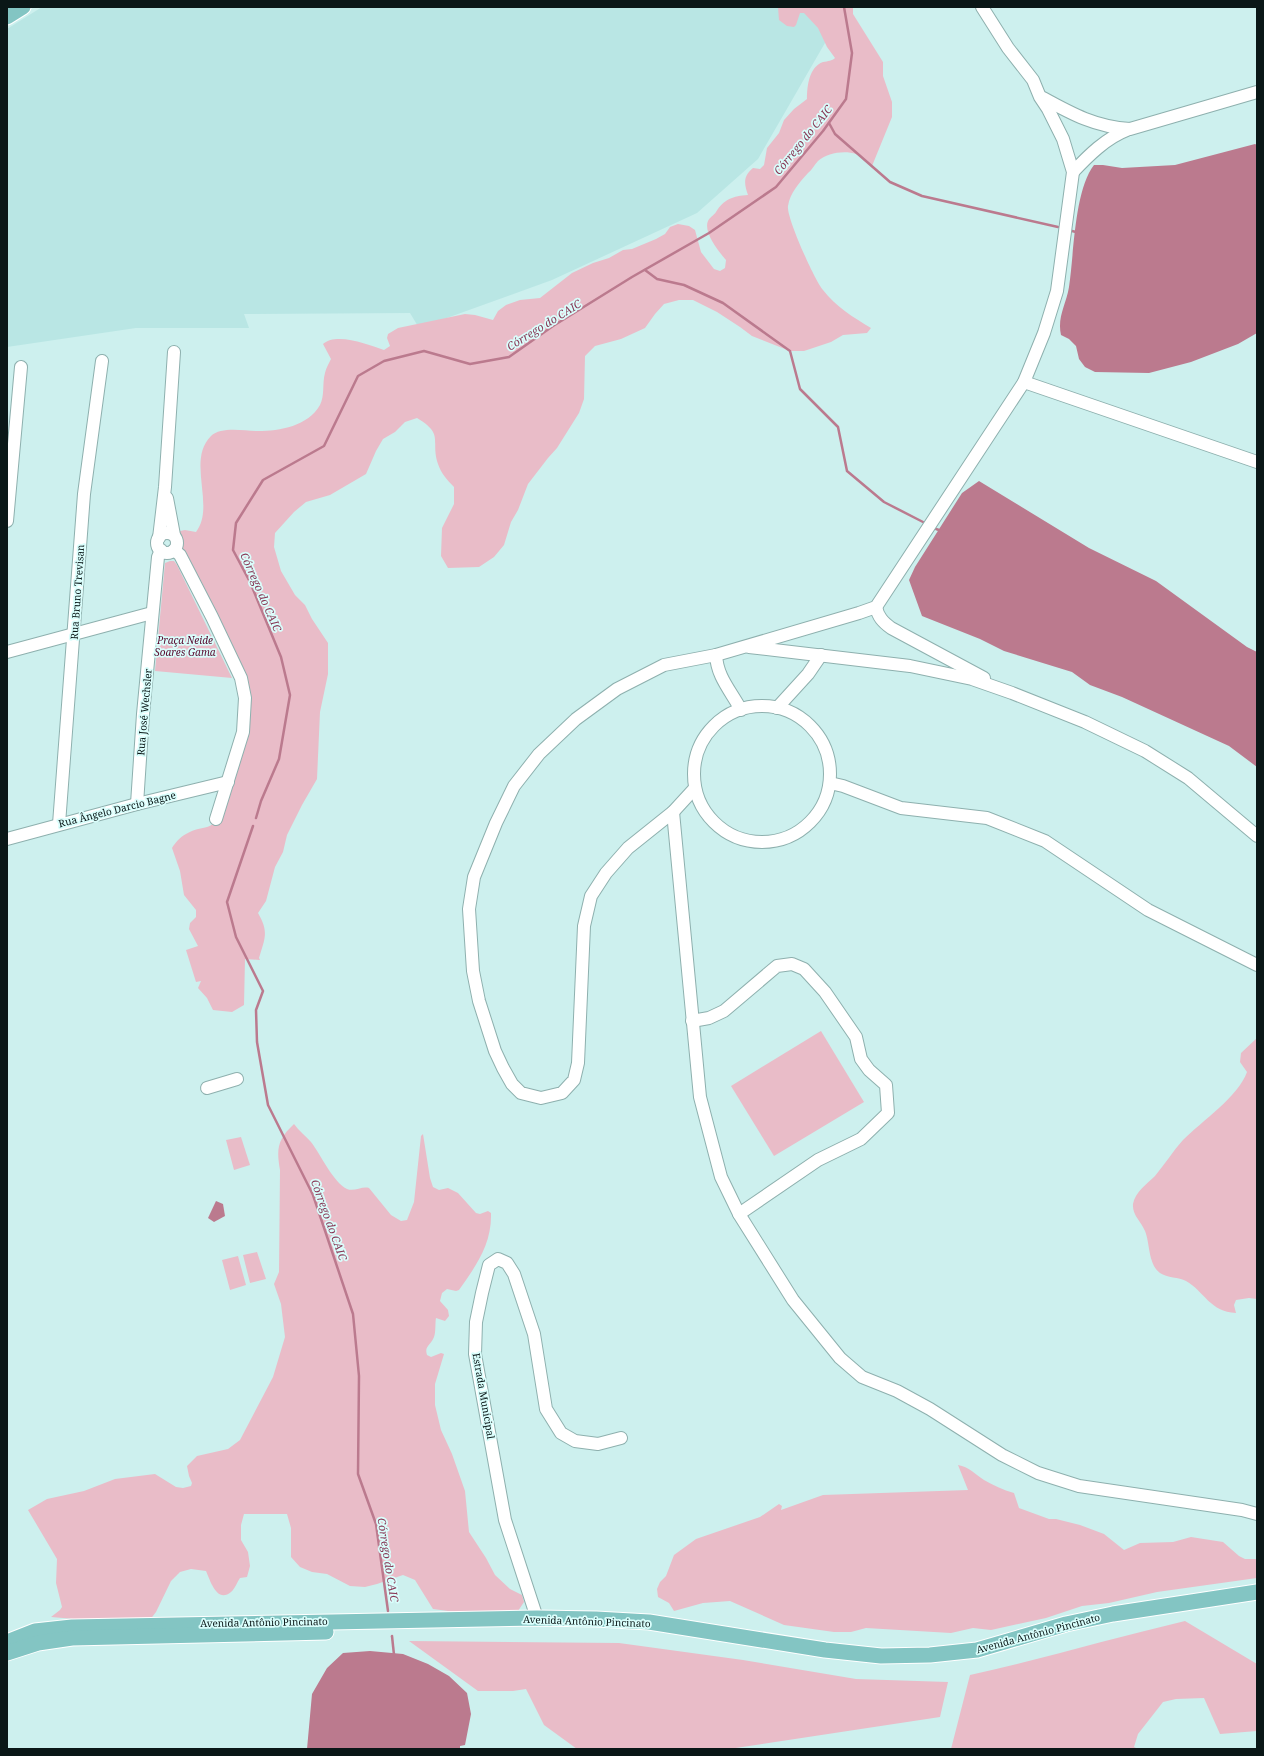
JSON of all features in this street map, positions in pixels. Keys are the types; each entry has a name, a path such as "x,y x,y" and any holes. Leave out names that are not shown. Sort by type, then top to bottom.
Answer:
{"main road":[{"path":"7,17 23,7"},
{"name":"Avenida Antônio Pincinato","path":"7,1642 35,1631 72,1627 537,1618 649,1622 825,1650 881,1656 930,1655 977,1650 1066,1624 1113,1614 1257,1592"},
{"name":"Avenida Antônio Pincinato","path":"7,1652 38,1642 72,1638 465,1629 605,1629 671,1635 829,1660 874,1664 920,1665 962,1662 1001,1653 1090,1628 1147,1617 1257,1601"}],"street":[{"path":"695,788 673,812 628,848 606,873 591,896 584,926 578,1063 574,1080 562,1093 541,1098 521,1093 512,1084 495,1051 479,1001 473,971 469,910 474,877 496,823 514,786 539,754 576,720 617,689 664,665 716,655 876,607 1024,382 1044,333 1057,291 1073,172 1063,139 1048,109 1040,97 1033,80 1008,48 982,7"},
{"path":"1073,172 1084,160 1116,134 1257,92"},
{"path":"1040,97 1079,118 1112,128 1130,129"},
{"path":"174,352 165,487 158,544 161,550 168,552 174,550"},
{"name":"Rua Bruno Trevisan","path":"59,824 84,494 102,361"},
{"path":"7,521 21,367"},
{"path":"1024,382 1257,462"},
{"path":"165,487 174,535 177,541 174,550"},
{"path":"159,538 167,533 174,535"},
{"name":"Rua José Wechsler","path":"137,804 152,613 158,558 161,550"},
{"path":"174,550 180,555 212,617 244,689 246,707 243,732 216,819"},
{"path":"876,607 882,621 891,628 1012,693"},
{"path":"7,652 152,613"},
{"path":"744,647 910,666 972,679 1012,693 1085,722 1145,751 1188,778 1257,836"},
{"path":"716,655 717,668 720,677 741,710"},
{"path":"777,708 808,674 821,656"},
{"path":"759,707 777,708 796,715 812,728 823,744 830,763 830,783 824,804 812,821 795,834 775,841 754,842 733,836 716,824 703,808 695,788 694,768 702,743 709,732 723,719 741,710 759,707"},
{"name":"Rua Ângelo Darcio Bagne","path":"7,839 59,824 228,782"},
{"path":"830,783 843,786 901,808 987,818 1045,841 1148,910 1257,965"},
{"path":"673,812 700,1097 722,1177 739,1214 793,1300 840,1358 862,1377 896,1391 930,1409 1002,1456 1038,1473 1079,1486 1242,1510 1257,1514"},
{"path":"692,1021 709,1018 724,1011 776,966 792,964 804,969 825,992 856,1037 861,1059 869,1070 886,1085 888,1112 861,1139 818,1160 739,1214"},
{"path":"205,1088 237,1079"},
{"name":"Estrada Municipal","path":"537,1618 505,1520 475,1354 476,1322 489,1265 498,1259 507,1263 514,1274 534,1334 546,1409 561,1433 575,1441 598,1444 621,1438"}],"shaded area":[{"path":"42,7 821,7 829,36 758,159 697,213 552,280 419,328 410,313 244,314 249,328 136,328 7,347 7,29"},
{"path":"1255,144 1257,145 1257,333 1238,344 1191,362 1149,373 1095,372 1085,367 1079,359 1076,346 1069,339 1061,335 1060,322 1068,293 1076,224 1082,191 1087,176 1094,165 1122,168 1175,165"},
{"path":"979,481 1089,548 1156,581 1247,647 1257,652 1257,767 1229,746 1122,697 1090,685 1072,672 1004,651 980,639 922,616 909,580 915,567 962,493"},
{"path":"216,1201 223,1204 225,1216 214,1222 208,1218"},
{"path":"370,1651 403,1654 428,1664 449,1676 467,1693 471,1714 465,1745 460,1746 460,1749 307,1749 312,1694 327,1668 343,1653"}],"green space":[{"path":"778,7 853,7 853,14 883,62 883,76 892,102 892,117 872,166 858,155 851,153 841,152 826,156 818,161 798,184 793,192 788,206 802,249 823,290 839,307 871,328 867,333 843,335 831,342 804,351 790,351 752,336 717,312 693,300 679,300 664,304 645,328 621,339 595,346 585,356 584,399 579,413 557,448 528,484 518,510 511,522 504,545 494,557 479,567 448,568 441,556 442,528 454,504 454,487 444,476 438,464 434,434 426,424 417,418 405,422 395,432 383,439 366,474 330,495 306,502 294,512 275,533 274,547 281,571 295,595 305,605 312,619 328,643 328,674 320,712 317,779 287,835 283,852 275,867 266,901 258,913 264,925 265,935 259,958 260,960 245,959 244,1005 232,1012 213,1010 207,998 198,988 201,981 196,982 186,950 198,946 189,929 190,923 196,917 196,910 184,895 180,871 172,848 184,835 207,827 215,822 223,808 244,691 175,545 175,538 180,531 185,530 196,532 201,521 203,497 201,458 204,446 211,436 221,431 275,430 293,426 308,418 315,412 322,401 325,373 331,359 323,344 329,341 344,339 384,350 390,346 387,338 388,334 398,328 465,314 493,320 498,311 506,305 520,300 540,298 572,273 593,263 609,258 623,250 632,249 656,239 665,234 670,227 678,224 689,226 695,230 701,252 714,269 720,271 725,268 726,260 712,242 708,231 707,226 709,220 722,204 729,199 748,195 745,184 747,174 753,168 760,169 764,165 767,148 779,133 784,120 794,109 807,99 808,83 812,72 818,64 835,58 827,47 818,28 804,13 800,13 794,27 787,26 779,20"},
{"name":"Praça Neide Soares Gama","path":"174,561 177,565 232,678 155,671 165,563"},
{"path":"821,1031 864,1102 774,1156 731,1086"},
{"path":"1257,1038 1257,1299 1249,1298 1236,1300 1234,1305 1236,1313 1227,1312 1220,1309 1186,1281 1163,1275 1156,1269 1151,1259 1147,1236 1135,1215 1133,1204 1139,1192 1155,1176 1183,1140 1219,1108 1236,1090 1247,1072 1240,1062 1241,1053"},
{"path":"294,1124 311,1142 332,1174 342,1186 350,1190 369,1188 391,1215 401,1221 407,1220 414,1202 421,1136 423,1134 430,1178 433,1187 439,1190 448,1188 458,1193 476,1213 480,1214 488,1211 491,1213 489,1235 477,1263 459,1290 456,1291 447,1289 442,1293 440,1301 448,1310 449,1316 445,1321 436,1318 435,1335 427,1347 426,1352 427,1355 431,1357 441,1353 444,1354 435,1384 435,1405 441,1430 452,1454 465,1491 469,1532 495,1575 510,1589 522,1595 524,1602 518,1611 463,1613 433,1609 415,1580 403,1575 365,1587 350,1586 327,1574 312,1572 300,1567 291,1557 291,1528 287,1514 244,1514 241,1525 241,1540 248,1552 250,1566 247,1577 240,1578 232,1591 226,1595 218,1593 212,1585 206,1571 191,1569 180,1572 171,1581 156,1612 146,1625 51,1617 62,1607 56,1583 57,1559 28,1510 47,1499 84,1491 115,1479 155,1474 176,1487 183,1488 191,1486 192,1483 187,1466 197,1456 228,1449 240,1440 273,1377 285,1337 281,1304 274,1284 279,1272 280,1170 278,1150 284,1134"},
{"path":"241,1137 250,1165 234,1170 226,1140"},
{"path":"257,1252 266,1279 250,1283 243,1255"},
{"path":"238,1256 246,1285 230,1290 222,1260"},
{"path":"958,1465 969,1469 991,1484 1014,1493 1019,1508 1049,1519 1056,1519 1080,1525 1104,1534 1124,1550 1140,1543 1173,1542 1191,1537 1223,1542 1239,1556 1245,1559 1257,1559 1257,1578 1157,1592 1109,1603 1082,1606 1046,1618 991,1630 973,1628 951,1633 866,1628 851,1632 834,1632 784,1625 730,1601 703,1603 674,1611 669,1603 658,1597 657,1589 660,1582 666,1576 674,1555 696,1539 760,1517 779,1504 782,1506 781,1510 823,1495 968,1490"},
{"path":"1185,1621 1257,1664 1257,1731 1220,1734 1204,1698 1176,1699 1163,1702 1138,1734 1134,1747 1138,1749 951,1749 970,1675"},
{"path":"409,1641 619,1643 743,1660 856,1679 948,1682 940,1717 729,1749 577,1749 544,1725 526,1689 513,1691 478,1691"}],"waterway":[{"name":"Córrego do CAIC","path":"256,818 261,801 279,759 290,695 281,657 250,582 233,550 236,523 263,480 324,446 358,376 384,361 424,351 470,364 509,357 553,326 632,277 709,233 776,187 823,131 846,99 852,53 844,7"},
{"path":"829,123 835,134 890,182 922,196 1058,227"},
{"path":"1072,231 1076,232"},
{"path":"645,270 657,279 684,285 723,303 790,351 800,389 838,427 847,471 884,502 923,522"},
{"name":"Córrego do CAIC","path":"253,826 227,902 236,937 263,991 256,1010 257,1042 268,1105 313,1195 353,1314 359,1376 358,1474 376,1524 388,1611"},
{"path":"392,1636 394,1655"}]}
